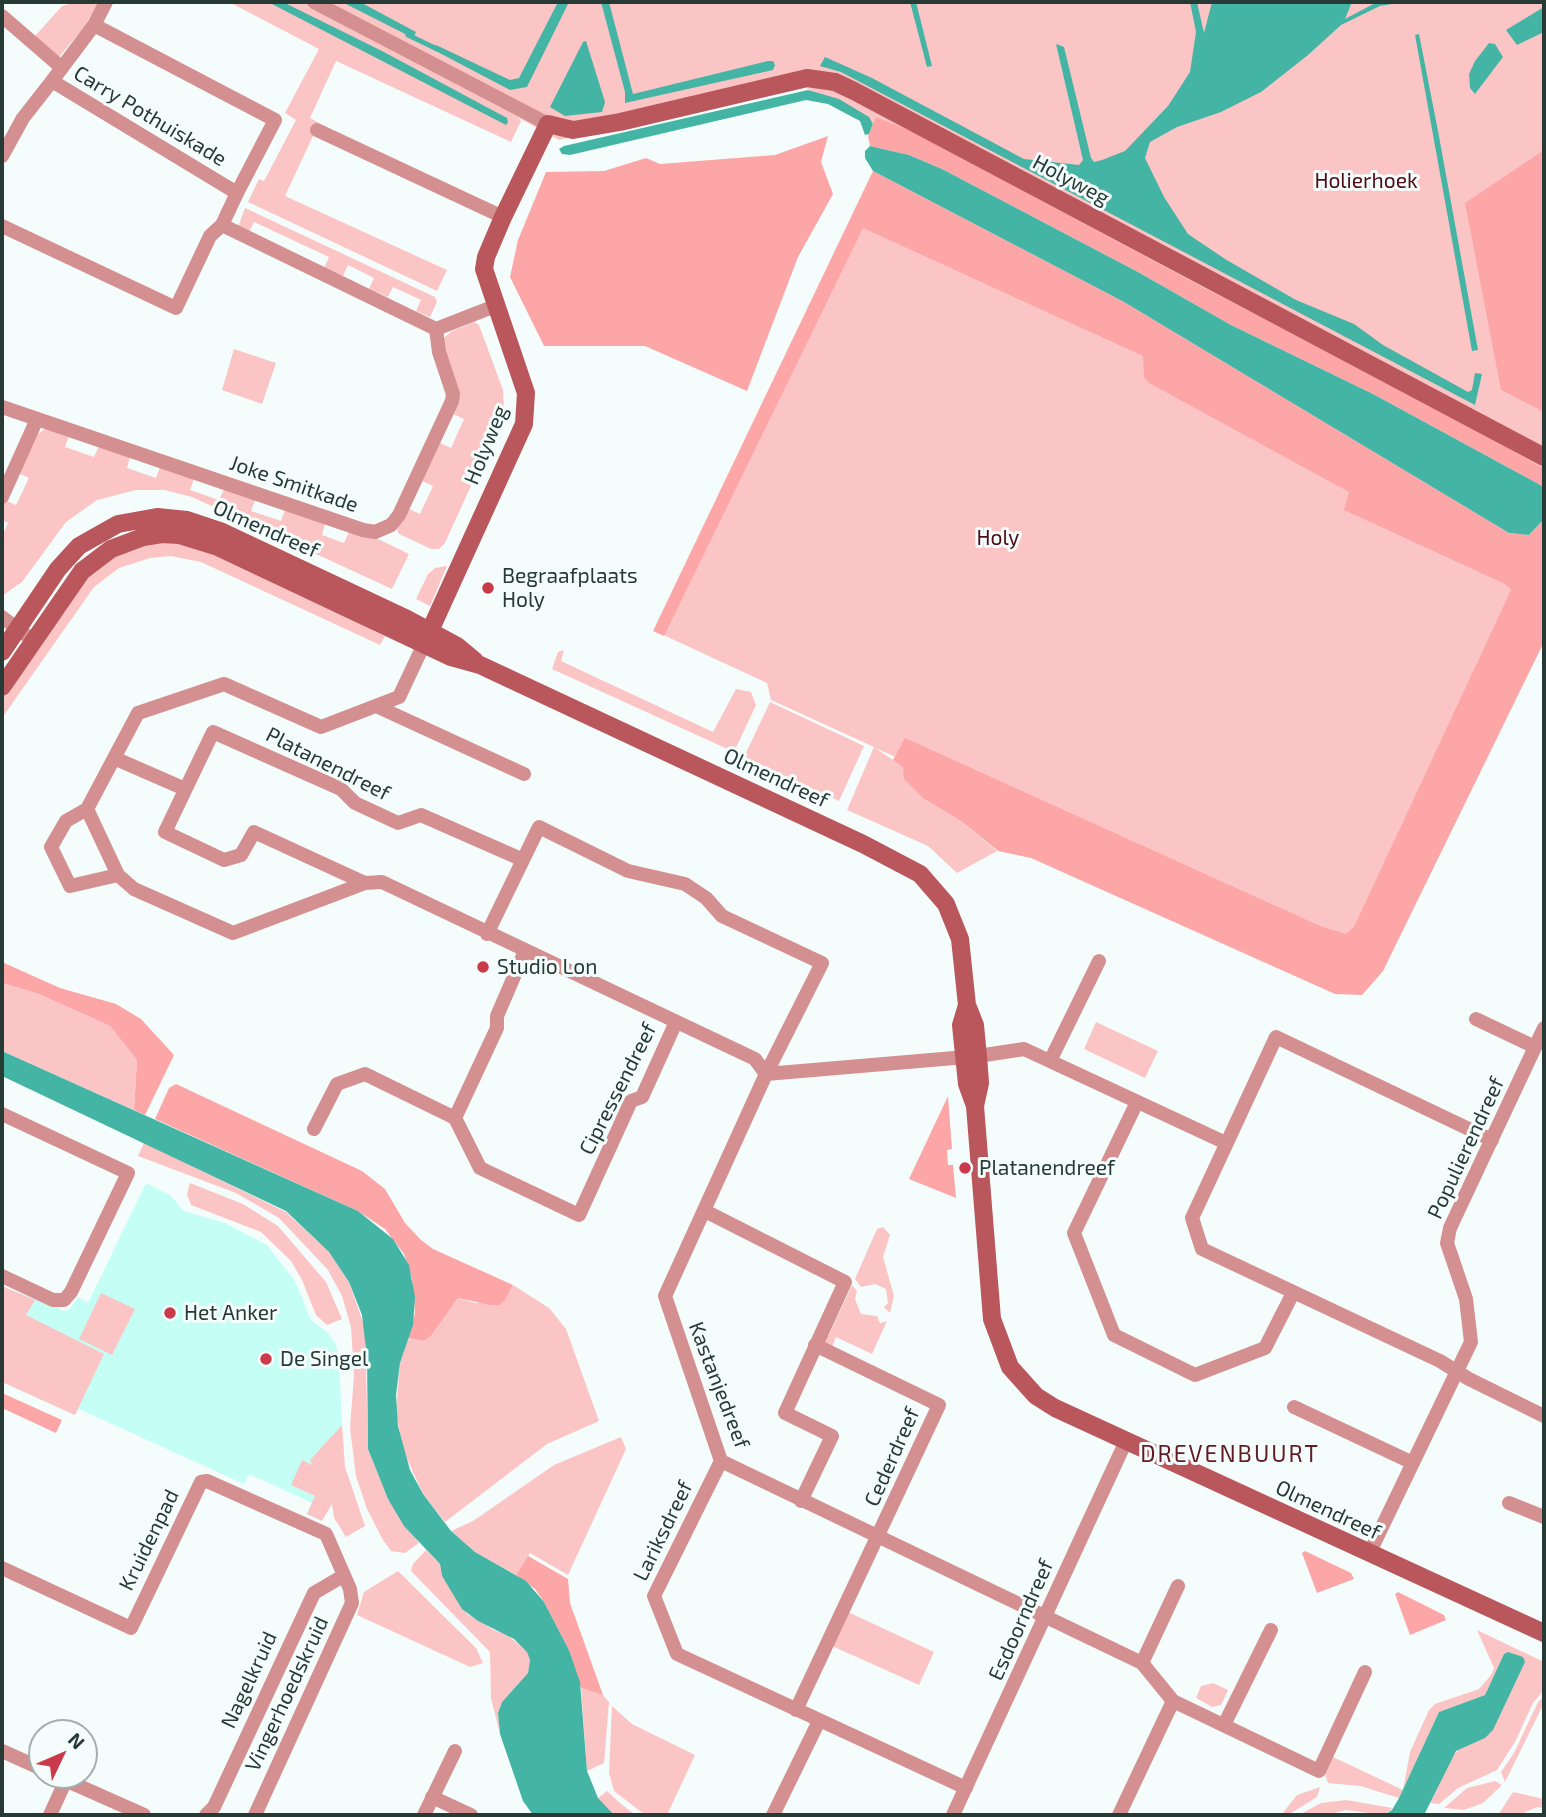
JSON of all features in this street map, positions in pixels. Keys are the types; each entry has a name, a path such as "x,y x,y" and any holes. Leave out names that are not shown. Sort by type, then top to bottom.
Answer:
{"street":[{"path":"52,81 94,24 106,2"},
{"name":"Holyweg","path":"314,2 548,124 573,130 807,78 835,82 1544,457"},
{"path":"2,16 62,68"},
{"path":"94,24 275,120 237,193"},
{"name":"Carry Pothuiskade","path":"2,156 23,118 52,81 237,193 222,225 210,236 176,308 2,226"},
{"name":"Holyweg","path":"427,638 519,437 527,410 521,376 484,269 485,257 548,124"},
{"path":"317,130 503,217"},
{"path":"222,225 436,329 495,306"},
{"name":"Joke Smitkade","path":"2,407 363,530 383,530 399,515 452,401 453,394 439,352 436,329"},
{"path":"2,497 37,419"},
{"name":"Olmendreef","path":"2,652 58,569 79,546 118,524 157,517 187,520 219,531 427,638 451,657 480,666 905,863 934,888 955,923 967,1005 961,1025 971,1056 967,1084 975,1106 992,1319 999,1345 1010,1367 1036,1396 1126,1441 1541,1634"},
{"name":"Olmendreef","path":"2,687 73,583 94,561 125,542 162,534 179,535 218,547 427,638"},
{"path":"2,617 34,640"},
{"name":"Platanendreef","path":"118,875 70,886 51,847 66,821 88,808 138,713 224,684 321,727 399,697 427,638"},
{"path":"376,706 524,774"},
{"name":"Platanendreef","path":"521,859 421,815 398,822 355,803 341,789 213,732 165,832 224,860 242,855 254,832 365,883 382,882 755,1059 766,1074"},
{"path":"114,758 186,789"},
{"path":"88,808 118,875 134,889 233,933 365,883"},
{"path":"487,934 521,859 539,827 628,871 685,884 706,898 722,916 822,962 766,1074"},
{"path":"314,1129 337,1084 365,1074 455,1118 496,1028 497,1016 525,951"},
{"path":"1050,1061 1099,961"},
{"path":"1476,1019 1535,1048"},
{"name":"Cipressendreef","path":"455,1118 480,1168 579,1215 631,1101 642,1097 676,1022"},
{"name":"Populierendreef","path":"1369,1554 1455,1370 1471,1342 1471,1323 1447,1243 1450,1228 1544,1028"},
{"path":"1492,1140 1276,1037 1192,1218 1202,1249 1455,1370 1544,1416"},
{"path":"766,1074 1024,1049 1226,1143"},
{"name":"Kastanjedreef","path":"766,1074 665,1296 721,1461 1142,1663"},
{"path":"1137,1102 1074,1233 1114,1335 1195,1375 1265,1348 1293,1293"},
{"path":"2,1114 128,1172 71,1292 64,1300 53,1300 2,1276"},
{"path":"705,1211 845,1282 785,1413 832,1436 801,1501"},
{"name":"Cederdreef","path":"815,1345 939,1405 878,1538"},
{"path":"1294,1406 1413,1463"},
{"name":"Esdoorndreef","path":"953,1815 1126,1441"},
{"name":"Lariksdreef","path":"721,1461 654,1596 677,1654 966,1788"},
{"name":"Kruidenpad","path":"2,1568 131,1628 201,1482 207,1481 326,1534 346,1583"},
{"path":"1508,1503 1544,1517"},
{"path":"796,1710 878,1538"},
{"name":"Nagelkruid","path":"206,1815 214,1807 314,1593 346,1583"},
{"name":"Vingerhoedskruid","path":"255,1815 352,1603 346,1583"},
{"path":"1178,1586 1142,1663 1173,1700 1319,1771 1365,1672"},
{"path":"1224,1725 1271,1630"},
{"path":"1119,1815 1173,1700"},
{"path":"773,1815 819,1721"},
{"path":"2,1751 28,1763"},
{"path":"424,1815 455,1751"},
{"path":"50,1815 57,1789"},
{"path":"85,1789 144,1815"},
{"path":"432,1797 471,1815"}],"shaded area":[{"path":"268,2 283,2 382,51 507,118 508,122 506,125"},
{"path":"342,2 360,2 416,32 413,38"},
{"path":"558,2 569,2 527,87 510,90 432,49 436,45 510,80 519,78"},
{"path":"601,2 609,2 633,94 768,61 773,61 775,65 773,70 625,103 625,92"},
{"path":"910,2 916,2 932,66 927,67"},
{"path":"1190,2 1197,2 1204,33 1212,2 1352,2 1345,19 1377,2 1404,2 1380,6 1341,25 1261,92 1221,112 1177,127 1150,142 1145,158 1164,197 1188,234 1296,300 1354,324 1383,345 1468,392 1472,390 1475,373 1482,374 1475,405 841,72 820,66 825,57 872,78 1024,159 1079,165 1083,160 1056,44 1064,47 1091,158 1094,162 1102,160 1125,151 1168,106 1190,72 1196,32"},
{"path":"1544,7 1544,32 1517,45 1506,30"},
{"path":"1419,34 1478,350 1472,351 1415,35"},
{"path":"586,41 605,102 602,112 565,116 550,107 583,42"},
{"path":"1489,43 1495,44 1503,57 1475,94 1470,88 1469,74"},
{"path":"808,90 839,99 869,117 873,124 869,134 865,135 860,121 828,104 806,100 570,155 562,154 559,149 564,146"},
{"path":"876,117 911,131 1204,288 1433,404 1544,469 1544,487 1373,394 1231,325 1138,272 942,169 909,155 870,146 868,136"},
{"path":"828,136 821,162 833,194 798,257 747,391 645,346 544,346 510,277 518,240 546,172 604,171 646,158 660,164 775,155"},
{"path":"870,146 909,155 942,169 1138,272 1231,325 1373,394 1544,487 1544,519 1529,535 1509,533 1124,302 873,171 865,158 865,151"},
{"path":"1544,150 1544,412 1501,390 1465,203"},
{"path":"873,171 1124,302 1509,533 1529,535 1544,519 1544,642 1383,971 1362,995 1335,994 1031,858 998,851 961,821 924,799 904,779 903,767 893,760 905,738 1320,926 1346,934 1354,927 1511,590 1505,584 1344,510 1349,492 1149,383 1144,377 1143,356 863,228 664,636 653,631"},
{"path":"2,962 60,988 116,1004 141,1019 174,1055 145,1115 134,1110 137,1060 110,1026 39,994 2,983"},
{"path":"2,1051 358,1211 393,1239 409,1265 415,1297 413,1325 400,1363 396,1395 398,1426 410,1470 423,1494 451,1531 475,1552 526,1581 544,1602 569,1650 580,1682 587,1771 598,1798 614,1815 533,1815 523,1801 500,1734 498,1713 502,1702 528,1673 530,1660 527,1652 514,1639 478,1621 462,1609 442,1576 440,1564 404,1526 388,1499 368,1449 367,1358 362,1315 349,1282 329,1252 286,1211 2,1076"},
{"path":"176,1084 362,1171 385,1189 405,1223 433,1249 513,1285 505,1300 500,1305 490,1305 458,1298 431,1336 424,1341 408,1338 415,1313 412,1278 404,1254 385,1229 358,1211 155,1119 169,1088"},
{"path":"948,1096 952,1149 947,1150 948,1165 953,1165 956,1198 909,1179"},
{"path":"146,1183 170,1195 184,1211 225,1223 267,1245 295,1281 311,1320 327,1332 335,1343 339,1355 342,1425 311,1460 322,1521 307,1514 312,1503 249,1474 244,1484 79,1409 75,1415 2,1382 2,1286 64,1311 70,1309 78,1297 88,1303"},
{"path":"2,1393 62,1420 56,1433 2,1408"},
{"path":"1305,1551 1351,1573 1354,1579 1317,1593 1302,1553"},
{"path":"528,1556 568,1579 570,1603 603,1695 581,1688 569,1650 544,1602 535,1589 516,1575"},
{"path":"1398,1592 1444,1615 1446,1620 1410,1635 1395,1594"},
{"path":"1508,1652 1523,1657 1525,1662 1493,1730 1485,1738 1456,1751 1424,1815 1384,1815 1392,1810 1399,1798 1439,1712 1485,1695 1504,1654"}],"green space":[{"path":"75,2 99,2 84,27 59,57 35,36 62,6"},
{"name":"Holierhoek","path":"229,2 271,3 506,124 506,118 283,2 1544,2 1544,474 806,88 559,140 517,117 521,121 511,142 336,61 310,118 319,123 285,196 447,270 437,291 248,202 259,179 264,181 296,120 285,113 319,49"},
{"path":"245,208 435,297 437,302 430,317 416,311 421,300 393,287 388,297 369,289 374,278 348,265 343,276 324,268 329,257 254,222 249,232 238,227"},
{"name":"Holy","path":"864,211 1154,344 1530,572 1354,956 875,748 904,767 924,799 961,821 997,851 957,873 928,846 847,810 874,747 771,700 767,683 659,633"},
{"path":"474,322 479,325 503,390 504,413 445,543 439,549 431,549 399,534 397,529 409,509 420,514 433,486 422,481 440,443 451,448 464,419 453,414 443,345 444,338 452,331"},
{"path":"234,349 276,363 262,404 222,390"},
{"path":"45,429 69,436 65,447 94,457 99,446 130,457 127,468 156,478 160,467 194,479 190,490 219,500 224,489 255,500 251,511 281,521 285,510 325,524 322,535 344,543 349,532 374,537 409,554 392,589 192,497 165,490 136,490 97,500 66,522 22,582 2,596 2,536 8,523 2,520 2,508 5,500 16,505 29,478 18,473 36,435"},
{"path":"167,541 197,545 376,626 374,631 385,636 380,645 201,562 171,556 150,558 119,568 94,587 2,718 2,698 77,585 100,564 137,545"},
{"path":"447,566 430,606 416,599 428,574 435,568"},
{"path":"564,650 561,661 713,732 736,689 751,692 756,705 734,752 552,669 558,652"},
{"path":"770,702 864,746 839,801 744,757"},
{"path":"2,983 39,994 110,1026 137,1060 134,1110 2,1051"},
{"path":"1096,1022 1158,1051 1145,1078 1084,1049"},
{"path":"144,1143 286,1212 329,1252 349,1282 365,1328 368,1449 388,1499 419,1543 405,1553 391,1551 383,1540 367,1509 356,1476 350,1428 354,1375 351,1327 342,1296 328,1270 279,1218 236,1193 138,1156"},
{"path":"190,1183 243,1204 278,1226 326,1282 342,1319 327,1325 316,1315 291,1261 261,1232 191,1205 187,1194"},
{"path":"883,1227 890,1235 883,1257 894,1296 890,1313 884,1307 888,1303 886,1289 875,1284 861,1287 855,1279 877,1229"},
{"path":"513,1285 549,1308 566,1329 599,1421 547,1444 445,1522 423,1494 403,1450 396,1411 400,1363 408,1338 424,1341 431,1336 458,1298 475,1303 505,1300"},
{"path":"852,1285 857,1291 855,1299 861,1314 877,1316 880,1323 887,1321 872,1354 836,1337 832,1347 824,1344 827,1339 822,1337 829,1335"},
{"path":"2,1286 35,1300 26,1315 104,1354 75,1415 2,1382"},
{"path":"101,1293 135,1309 112,1355 79,1339"},
{"path":"342,1425 345,1467 365,1526 346,1537 334,1518 332,1504 322,1521 307,1514 315,1496 291,1485 302,1460 312,1465 310,1460"},
{"path":"621,1437 626,1449 568,1575 530,1553 516,1575 475,1552 451,1531 473,1521 554,1465"},
{"path":"426,1550 440,1564 442,1576 467,1614 507,1635 527,1651 530,1660 528,1673 502,1702 498,1713 500,1734 491,1698 490,1652 411,1571 413,1564"},
{"path":"398,1571 476,1648 483,1663 470,1667 357,1615 364,1592"},
{"path":"848,1612 934,1652 919,1685 832,1646"},
{"path":"1477,1630 1544,1662 1544,1690 1533,1703 1515,1742 1497,1770 1458,1788 1439,1804 1430,1803 1453,1755 1463,1746 1504,1654 1485,1695 1439,1712 1403,1789 1410,1752 1429,1710 1435,1704 1479,1689 1491,1675 1494,1668"},
{"path":"1213,1683 1228,1690 1221,1705 1212,1707 1196,1698 1201,1686"},
{"path":"581,1688 603,1695 609,1702 604,1763 587,1771"},
{"path":"1544,1696 1544,1703 1505,1782 1501,1772 1514,1753 1538,1702"},
{"path":"612,1706 632,1724 695,1755 667,1815 645,1815 614,1791 609,1773"},
{"path":"1333,1757 1403,1790 1399,1798 1360,1786 1328,1783 1325,1774"},
{"path":"1495,1781 1502,1785 1483,1803 1464,1810 1444,1808 1467,1788"},
{"path":"1320,1787 1317,1797 1288,1815 1281,1815 1297,1795"},
{"path":"607,1791 635,1815 614,1815 604,1807 598,1798"},
{"path":"1513,1792 1544,1799 1544,1808 1537,1807 1519,1815 1498,1815"},
{"path":"1346,1800 1393,1808 1384,1815 1346,1810 1327,1815 1299,1815 1321,1803"}],"waterway":[{"path":"408,35 437,49"}],"place":[{"name":"Begraafplaats Holy","path":"488,588"},
{"name":"Studio Lon","path":"483,967"},
{"name":"Platanendreef","path":"965,1168"},
{"name":"Het Anker","path":"170,1313"},
{"name":"De Singel","path":"266,1359"}],"district":[{"name":"DREVENBUURT","path":"1230,1454"}]}
